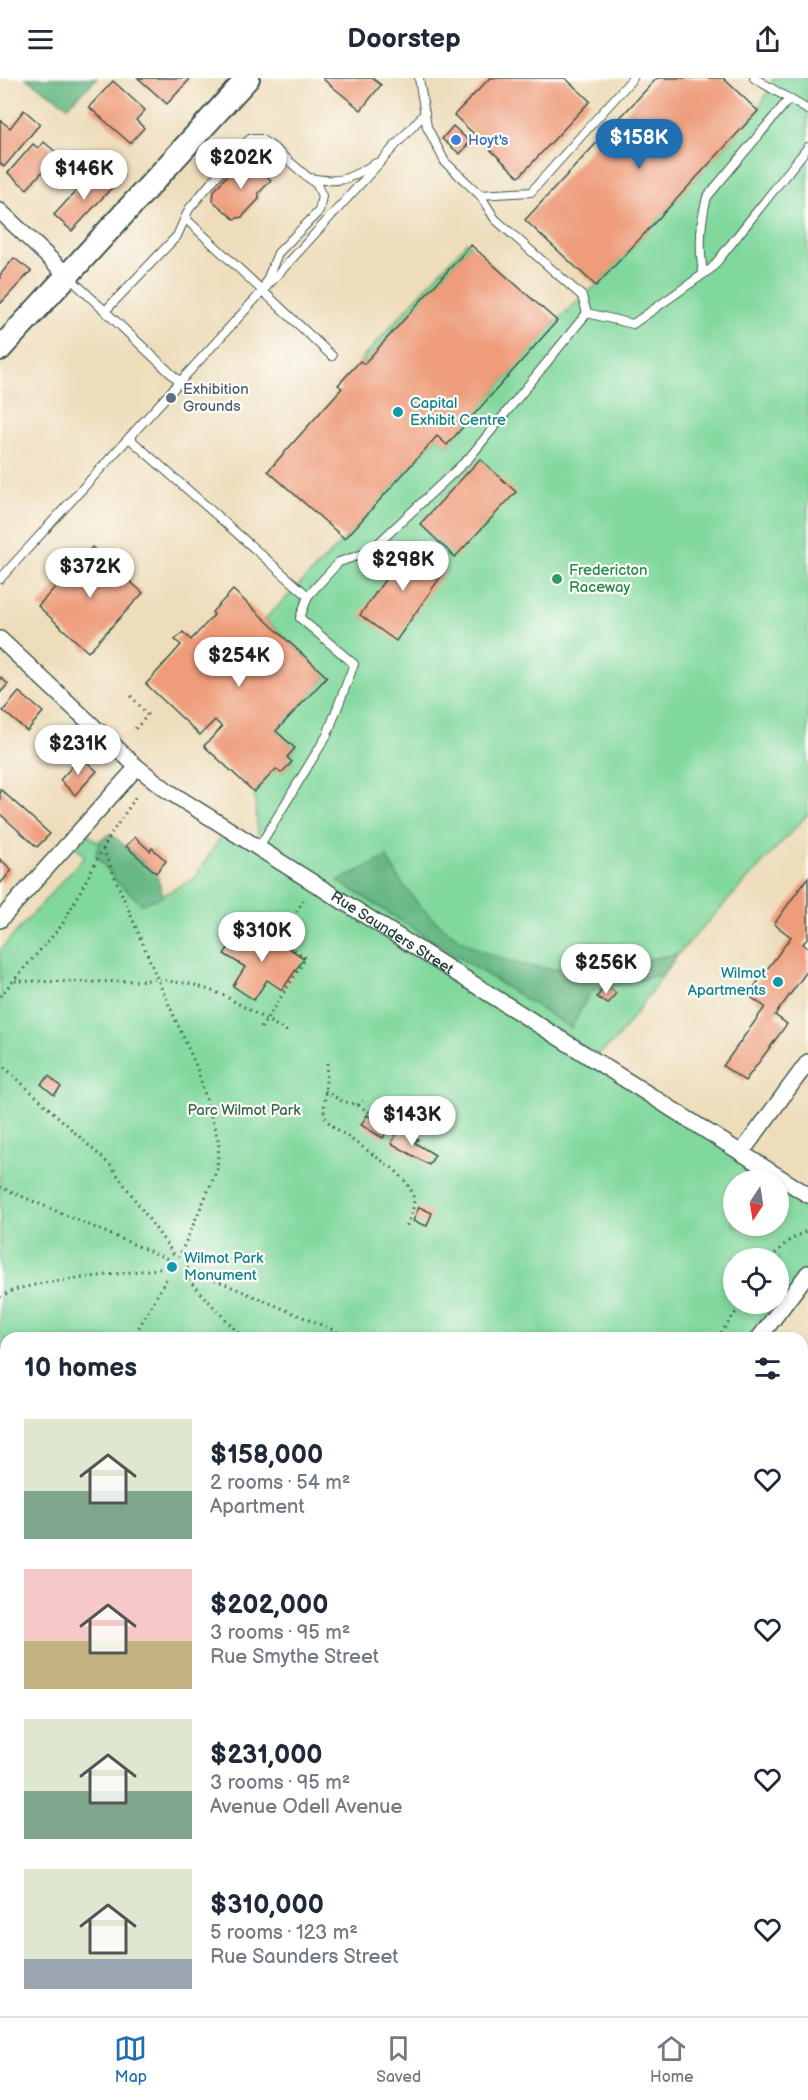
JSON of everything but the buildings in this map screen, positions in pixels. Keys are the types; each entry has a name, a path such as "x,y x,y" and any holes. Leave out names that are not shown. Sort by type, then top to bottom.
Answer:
{"main road":[{"path":"0,349 248,78"}],"street":[{"path":"0,211 67,275"},
{"name":"Rue Saunders Street","path":"0,639 137,767 168,791 808,1195"},
{"path":"0,920 137,767"},
{"path":"741,1153 808,1062"},
{"path":"764,1332 808,1273"}],"lane":[{"path":"419,78 427,127 445,162 480,195 495,219 582,296 587,313"},
{"path":"480,195 531,192 633,78"},
{"path":"754,78 808,110"},
{"path":"703,274 700,252 702,215 707,197 789,99"},
{"path":"0,579 425,113"},
{"path":"106,310 177,236 189,208 250,139 260,139 270,145 317,186 322,196 319,211 278,254 263,291"},
{"path":"587,313 633,324 712,268 808,147"},
{"path":"308,178 332,182 348,179 383,159"},
{"path":"185,218 332,356"},
{"path":"67,275 180,382"},
{"path":"259,847 327,735 354,664 300,618 308,596 339,562 369,552 469,458 587,313"},
{"path":"129,438 308,596"}],"path":[{"path":"131,696 147,714 134,730"},
{"path":"0,996 62,925 103,849 134,800 135,792"},
{"path":"0,1063 111,1166 177,1257 212,1182 219,1143 197,1068 103,849"},
{"path":"261,1028 306,958 278,939 304,900"},
{"path":"15,981 158,980 192,984 223,995 288,1032"},
{"path":"327,1063 324,1111 326,1119 330,1125 395,1170 411,1190 415,1198 413,1212 406,1227"},
{"path":"325,1091 342,1101 358,1105 394,1128"},
{"path":"358,1105 363,1101"},
{"path":"0,1187 168,1259"},
{"path":"781,1248 808,1230"},
{"path":"186,1268 338,1332"},
{"path":"0,1297 13,1290 43,1283 164,1269"},
{"path":"184,1275 237,1332"},
{"path":"136,1332 168,1276"},
{"path":"721,1332 735,1314"}],"green space":[{"path":"26,78 97,78 68,106"},
{"name":"Parc Wilmot Park","path":"774,78 808,78 808,814 678,954 617,1039 593,1059 768,1170 723,1170 723,1236 789,1236 789,1183 808,1195 808,1273 789,1298 789,1248 723,1248 723,1314 777,1314 764,1332 0,1332 0,950 85,856 70,841 81,829 163,895 194,879 227,827 259,846 254,792 276,769 281,773 292,762 287,757 295,748 276,731 327,677 265,619 345,539 437,436 447,445 582,296 596,286 758,111"},
{"path":"467,242 471,245 364,364 360,361"},
{"path":"111,834 156,873 163,896 142,904 116,881 96,855 100,840"},
{"path":"387,857 400,880 433,919 475,948 499,958 524,965 566,970 614,965 678,954 663,974 591,991 571,1028 338,881"}],"place":[{"name":"Hoyt's","path":"456,140"},
{"name":"Exhibition Grounds","path":"171,398"},
{"name":"Capital Exhibit Centre","path":"398,412"},
{"name":"Fredericton Raceway","path":"557,579"},
{"name":"Wilmot Apartments","path":"778,982"},
{"name":"Wilmot Park Monument","path":"172,1267"}]}
